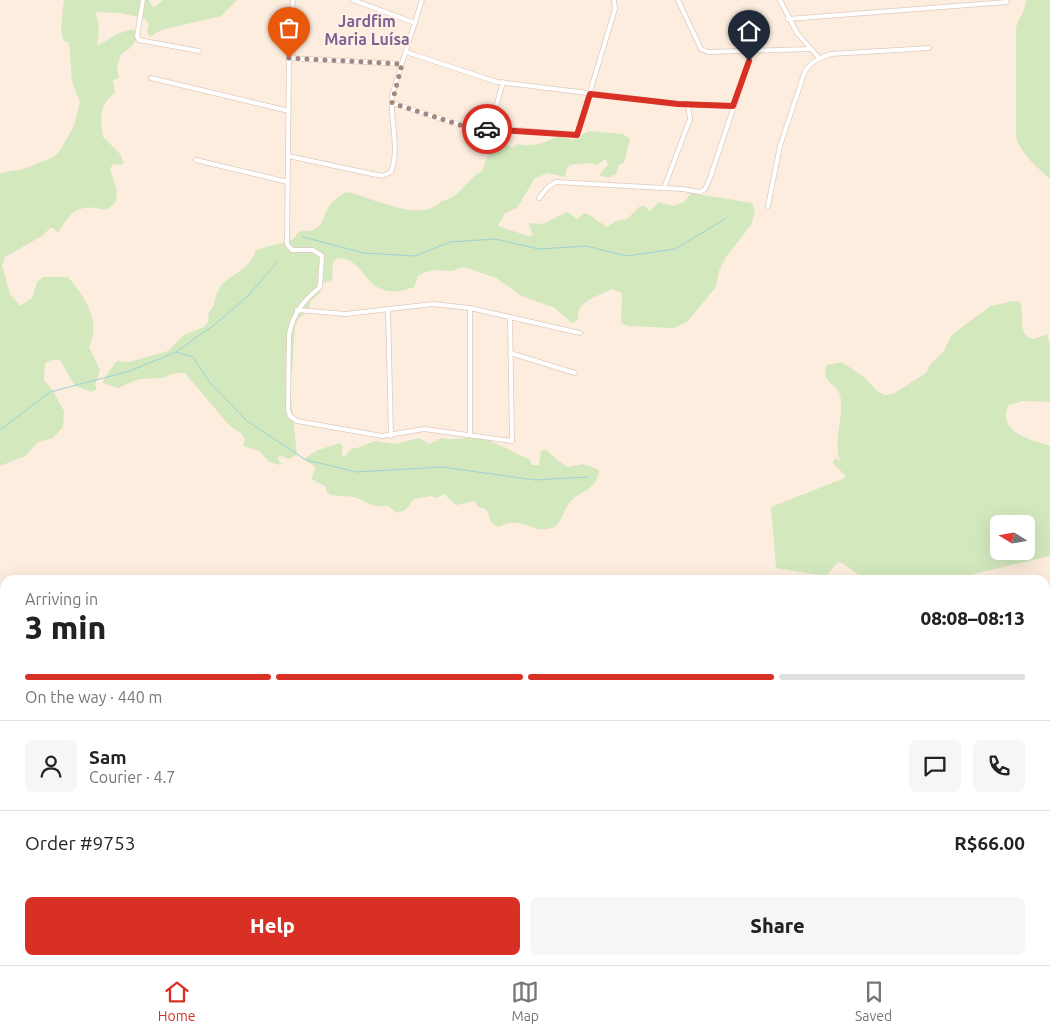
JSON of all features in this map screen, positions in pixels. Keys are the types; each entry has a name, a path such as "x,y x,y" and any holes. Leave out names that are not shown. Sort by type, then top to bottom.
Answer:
{"street":[{"path":"143,0 139,40 199,51"},
{"path":"293,0 289,58 289,248 314,250 322,256 320,287 297,310 289,335 288,410 290,416 296,421 391,436 424,430 512,441 510,317"},
{"path":"353,0 415,23"},
{"path":"288,156 387,175 393,166 395,152 392,103 422,0"},
{"path":"392,103 476,130 490,129 577,135 615,9 614,0"},
{"path":"678,0 701,49 708,52 810,49"},
{"path":"780,0 788,19 819,58"},
{"path":"788,19 1007,2"},
{"path":"768,206 780,146 805,71 819,58 831,54 929,48"},
{"path":"539,198 548,187 556,182 700,192 705,189 749,61 750,50"},
{"path":"406,52 503,82 590,94 688,104 733,106"},
{"path":"289,58 402,64"},
{"path":"151,78 289,111"},
{"path":"490,129 503,82"},
{"path":"664,188 690,119 688,104"},
{"path":"196,160 288,182"},
{"path":"297,310 336,314 433,304 470,308 580,333"},
{"path":"470,308 470,435"},
{"path":"388,309 391,436"},
{"path":"510,353 575,373"}],"green space":[{"path":"64,0 149,0 151,5 155,7 163,0 237,0 221,16 161,30 150,37 147,31 149,24 144,18 120,13 96,12 99,31 97,46 117,34 133,29 140,36 129,49 121,54 117,68 119,78 113,80 115,92 106,102 102,112 103,137 120,154 124,163 121,165 113,164 110,169 117,191 116,202 106,210 89,207 77,210 67,219 58,233 53,228 50,228 42,236 5,257 2,265 10,294 20,306 32,298 37,282 43,277 68,277 74,284 85,301 92,318 93,328 89,347 100,370 95,385 97,389 91,392 75,386 60,360 52,360 45,363 44,380 53,391 64,411 63,427 53,438 38,442 25,456 0,466 0,173 24,169 53,157 59,152 74,126 80,102 72,82 69,43 63,40 61,27"},
{"path":"1026,0 1050,0 1050,179 1025,154 1016,137 1016,29"},
{"path":"589,131 623,134 630,139 624,163 619,165 616,174 608,178 599,175 608,165 606,159 597,165 588,163 570,165 567,168 565,177 548,173 535,178 517,208 505,213 498,226 528,236 533,235 528,223 543,224 567,212 577,219 584,213 588,214 607,227 616,221 627,219 640,206 644,206 650,211 659,202 673,206 684,202 691,193 752,203 755,211 751,225 726,257 719,271 716,287 687,322 673,328 628,326 621,323 622,293 611,289 584,304 578,313 578,320 572,323 555,308 522,296 496,278 464,267 452,271 434,270 423,273 418,276 414,287 397,291 385,290 368,280 356,265 348,260 338,258 333,262 332,280 316,285 321,292 311,301 309,310 299,318 295,327 292,371 290,378 285,383 290,391 297,455 289,459 279,455 278,460 282,464 280,465 269,462 259,451 243,446 245,440 242,434 229,425 185,373 176,373 162,378 139,379 118,388 103,383 105,377 117,361 129,362 168,351 184,335 204,327 208,322 209,312 214,306 220,287 246,266 256,250 292,240 300,231 308,231 318,227 332,202 346,192 409,210 432,208 441,201 454,196 476,174 482,171 493,141 501,140 512,148 518,144 539,144 559,136 573,140"},
{"path":"1013,301 1020,302 1023,329 1028,337 1034,339 1047,334 1050,346 1050,402 1023,401 1009,405 1006,414 1007,422 1017,433 1050,446 1050,556 1035,560 1035,515 990,515 990,560 1033,560 974,575 858,575 844,564 838,562 827,575 776,568 771,507 845,478 845,475 833,463 835,458 840,461 837,445 841,403 838,390 827,379 825,371 827,365 842,362 865,378 877,391 885,395 893,394 926,373 930,365 944,351 951,336 991,306"},
{"path":"489,436 492,442 529,459 532,465 539,465 541,451 546,449 557,460 568,467 584,464 599,470 597,479 591,487 569,503 559,522 553,527 541,529 514,523 499,527 492,524 486,509 478,507 475,501 456,505 444,494 436,498 431,496 414,499 405,510 397,513 388,506 375,506 354,497 331,495 327,492 325,486 311,479 316,468 304,459 318,450 340,443 343,447 341,454 344,457 352,448 375,441 396,444 419,438 429,444 441,438 456,439"}],"waterway":[{"path":"303,237 364,253 415,256 450,242 495,239 539,249 586,246 627,256 675,249 725,219"},
{"path":"0,430 50,392 130,371 176,352 214,325 248,296 277,262"},
{"path":"176,352 193,357 210,383 247,421 306,460 357,472 442,467 535,480 587,477"}],"way so far":[{"path":"289,58 402,64 392,94 392,103 476,130 487,129"}],"district":[{"name":"Jardfim Maria Luísa","path":"367,30"}],"route":[{"path":"487,129 577,135 590,94 678,104 733,106 749,61"}]}
